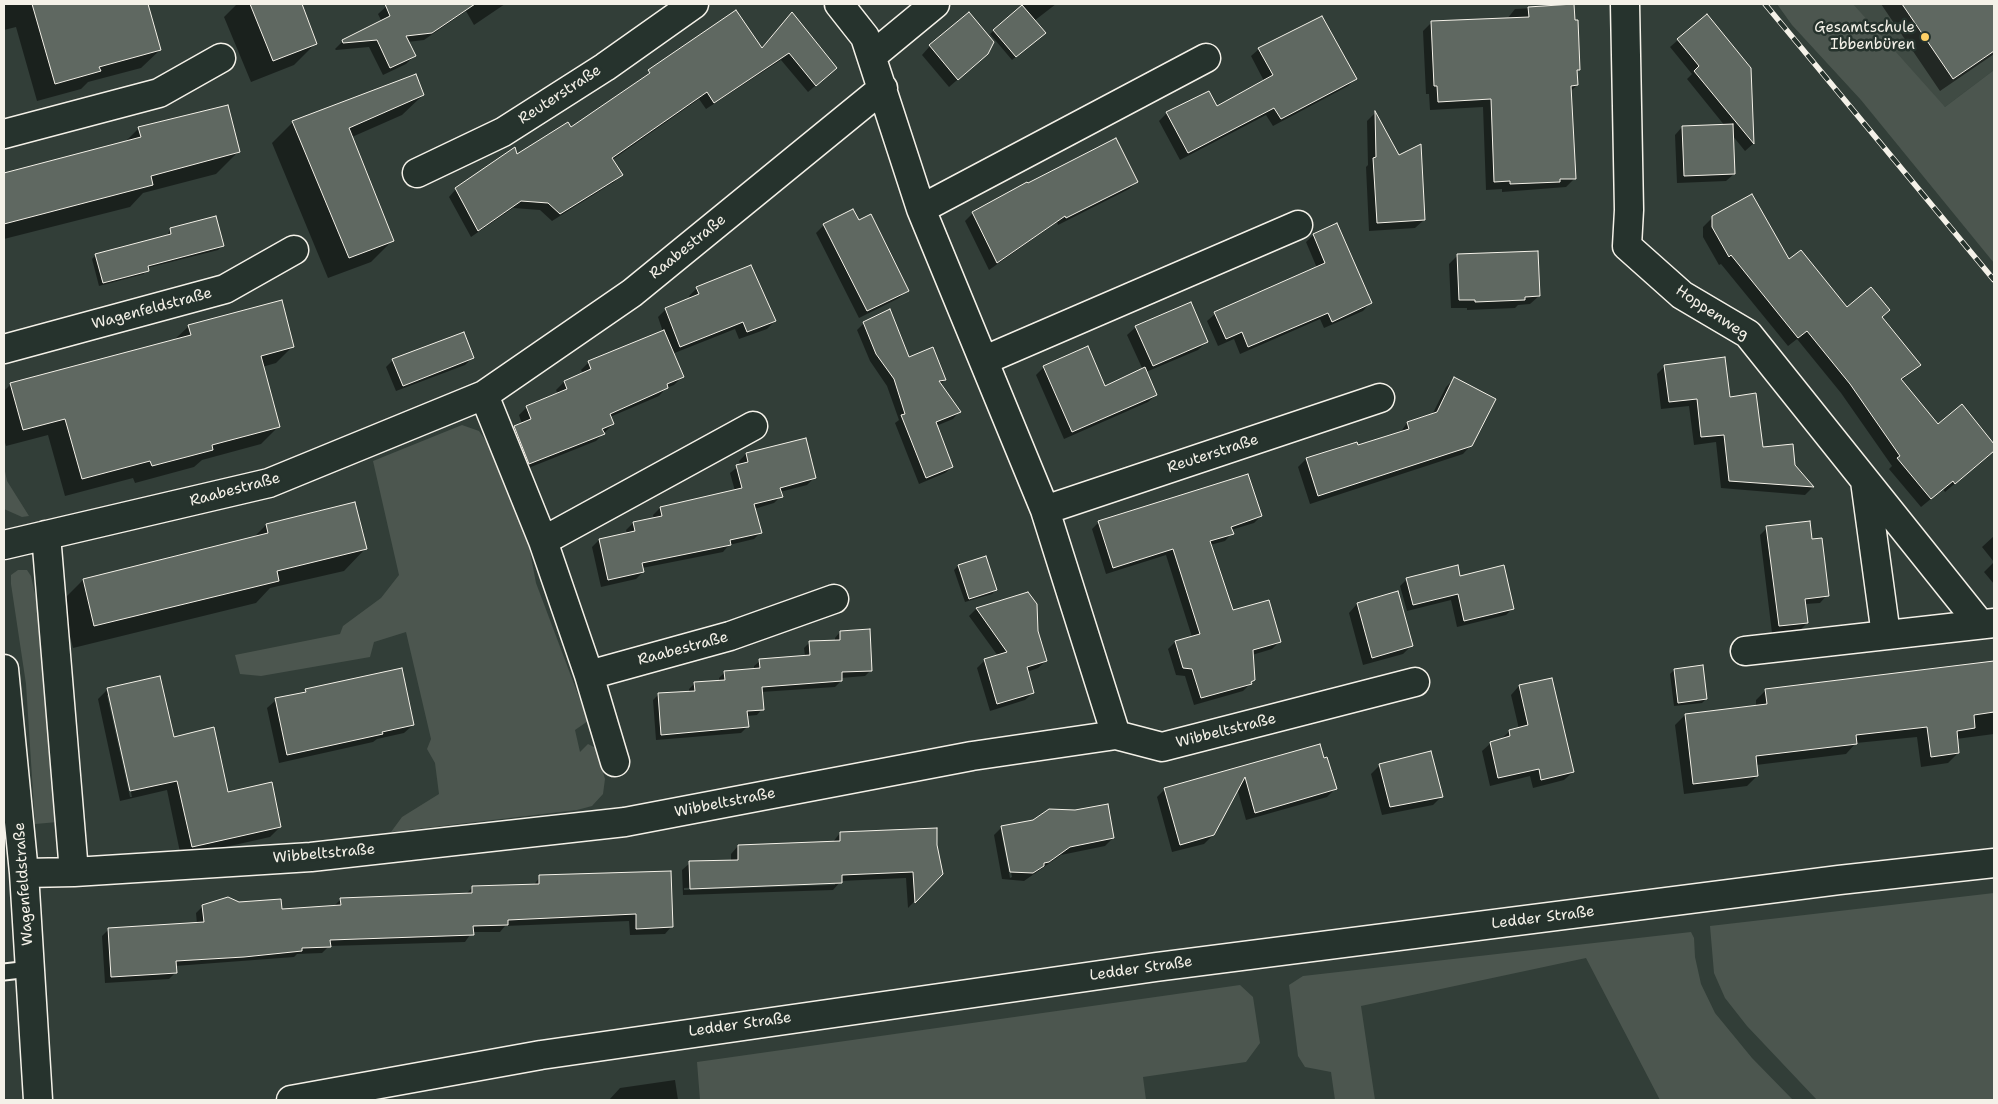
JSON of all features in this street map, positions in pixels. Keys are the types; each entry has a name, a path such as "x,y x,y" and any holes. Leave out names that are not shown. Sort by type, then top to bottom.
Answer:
{"street":[{"name":"Reuterstraße","path":"417,173 503,132 605,66 694,4"},
{"path":"839,4 865,37 884,88 921,209 985,360 1045,510 1116,735"},
{"path":"872,56 935,4"},
{"name":"Hoppenweg","path":"1625,4 1629,210 1627,246 1682,295 1748,334 1866,481 1987,623"},
{"path":"4,134 159,93 221,58"},
{"path":"921,209 1206,58"},
{"name":"Raabestraße","path":"4,545 269,483 484,395 632,293 884,88"},
{"path":"985,360 1298,225"},
{"name":"Wagenfeldstraße","path":"4,350 225,288 294,250"},
{"path":"484,395 543,541 589,675 615,762"},
{"name":"Reuterstraße","path":"1045,510 1380,398"},
{"path":"543,541 753,426"},
{"path":"1866,481 1886,635"},
{"path":"46,535 74,872"},
{"name":"Raabestraße","path":"589,675 730,636 834,599"},
{"name":"Hoppenweg","path":"1745,651 1987,623"},
{"name":"Wagenfeldstraße","path":"4,669 17,860 17,970 38,1100"},
{"name":"Wibbeltstraße","path":"17,860 74,872 311,857 625,822 972,756 1116,735 1162,747 1415,682"},
{"name":"Ledder Straße","path":"291,1100 541,1055 724,1027 1263,952 1839,880 1994,863"}],"shaded area":[{"path":"1777,4 1853,4 1945,107 1994,70 1994,263 1861,100 1792,25"},
{"name":"Gesamtschule Ibbenbüren","path":"1814,4 1994,4 1994,70 1945,107"},
{"path":"462,425 479,431 492,449 498,470 506,478 528,541 536,583 588,721 575,730 580,752 588,744 596,748 605,779 603,794 592,806 577,810 391,832 402,817 439,794 435,763 427,749 431,739 406,632 374,642 370,657 261,676 240,674 235,655 340,634 343,626 381,598 399,575 373,461"},
{"path":"4,466 7,481 29,516 22,517 4,509"},
{"path":"18,570 27,570 31,576 45,639 58,822 35,824 26,684 11,584 11,575"},
{"path":"1994,893 1994,1100 1817,1100 1747,1026 1725,998 1714,973 1710,926"},
{"path":"1691,932 1694,938 1695,957 1701,984 1715,1013 1752,1058 1793,1100 1660,1100 1586,958 1361,1006 1375,1100 1335,1100 1331,1072 1305,1067 1298,1056 1289,985 1303,976"},
{"path":"1240,985 1253,997 1260,1043 1246,1062 1143,1077 1146,1100 700,1100 697,1062"}],"building":[{"path":"32,4 148,4 161,50 99,67 101,71 55,84"},
{"path":"250,4 302,4 317,44 273,61"},
{"path":"385,4 475,4 432,33 406,36 416,56 390,68 377,40 343,43 342,40 390,16"},
{"path":"1574,4 1575,20 1578,20 1580,70 1577,70 1578,85 1571,86 1576,179 1560,179 1560,182 1510,184 1510,181 1494,182 1491,99 1438,102 1437,86 1434,86 1431,21 1529,17 1528,7"},
{"name":"Gesamtschule Ibbenbüren","path":"1902,4 1994,4 1994,51 1953,79"},
{"path":"1022,5 1046,33 1016,57 993,30"},
{"path":"736,10 762,48 792,12 837,68 816,86 789,53 714,103 707,92 612,158 623,175 560,214 548,203 521,201 478,231 455,188 515,147 517,154 568,122 571,127 650,73 648,70"},
{"path":"969,12 994,42 988,54 958,80 929,45"},
{"path":"1707,14 1751,68 1754,144 1694,71 1699,66 1677,39"},
{"path":"1322,16 1357,79 1281,119 1274,108 1188,153 1166,112 1209,91 1217,106 1273,75 1258,48"},
{"path":"416,74 424,95 349,128 394,241 349,258 292,121"},
{"path":"228,105 240,152 151,176 153,185 4,224 4,173 141,137 138,127"},
{"path":"1375,111 1399,155 1421,144 1425,220 1377,223 1373,158 1376,157"},
{"path":"1733,124 1735,174 1684,176 1682,126"},
{"path":"1116,138 1138,182 1066,218 1065,216 997,263 972,212 1027,182"},
{"path":"1752,194 1789,259 1801,250 1847,307 1871,287 1890,310 1882,317 1921,365 1901,379 1938,424 1962,404 1994,444 1994,451 1955,484 1953,481 1931,499 1897,458 1900,456 1850,384 1807,331 1798,338 1731,255 1729,257 1712,227 1712,216"},
{"path":"853,209 859,220 871,214 909,291 867,311 823,224"},
{"path":"216,216 224,246 148,266 149,271 103,283 95,254 171,234 170,228"},
{"path":"1337,223 1372,303 1332,322 1328,313 1248,347 1242,332 1226,339 1214,312 1325,263 1313,234"},
{"path":"1538,251 1540,296 1525,297 1525,300 1475,302 1475,300 1459,300 1457,254"},
{"path":"751,265 776,321 747,332 743,322 680,347 665,308 699,294 696,287"},
{"path":"282,300 294,347 261,356 280,427 212,445 213,450 152,466 150,461 82,479 65,419 23,430 10,383 191,335 188,325"},
{"path":"1191,302 1208,342 1153,366 1135,326"},
{"path":"890,309 909,357 933,347 946,380 939,381 961,412 936,422 953,467 926,478 901,415 905,414 894,379 876,354 863,322"},
{"path":"664,330 684,377 667,384 668,388 610,414 614,424 602,429 605,434 529,464 514,426 531,419 526,406 567,389 564,381 591,369 588,361"},
{"path":"464,332 474,358 403,386 392,359"},
{"path":"1088,346 1105,386 1145,367 1157,395 1072,432 1043,366"},
{"path":"1725,357 1730,397 1756,393 1763,447 1793,444 1795,465 1814,487 1729,481 1724,435 1701,437 1697,399 1669,402 1664,365"},
{"path":"1454,377 1496,399 1472,446 1318,496 1306,458 1357,442 1358,445 1409,429 1407,422 1437,412"},
{"path":"806,438 816,478 780,488 783,497 754,504 762,533 730,540 731,545 642,563 644,572 608,580 599,539 635,531 633,522 662,516 660,507 742,488 736,465 748,462 746,453"},
{"path":"1248,474 1262,516 1231,527 1234,534 1210,541 1233,610 1269,600 1281,642 1253,650 1255,680 1251,682 1252,684 1201,698 1192,669 1183,668 1175,641 1200,634 1173,549 1113,568 1098,521"},
{"path":"355,502 367,549 277,571 279,581 94,626 83,579 268,533 266,524"},
{"path":"1810,521 1812,539 1822,538 1829,596 1805,599 1808,623 1779,626 1766,526"},
{"path":"986,556 997,590 969,599 958,565"},
{"path":"1458,565 1460,576 1504,565 1514,609 1464,621 1458,594 1413,605 1406,578"},
{"path":"1398,591 1413,646 1372,658 1357,603"},
{"path":"1028,592 1037,604 1038,631 1047,661 1027,667 1034,693 997,704 984,659 1007,652 976,608"},
{"path":"870,629 872,671 842,672 842,681 762,687 764,710 747,711 749,727 661,735 658,693 695,691 694,682 725,680 724,671 760,668 759,659 810,655 809,641 840,640 840,631"},
{"path":"1994,661 1994,712 1974,715 1975,728 1957,731 1959,753 1931,757 1927,727 1856,735 1857,744 1756,756 1758,776 1693,784 1685,714 1767,704 1765,689"},
{"path":"1703,665 1707,699 1678,703 1674,669"},
{"path":"402,668 414,725 382,732 383,734 287,755 275,698 306,692 305,689"},
{"path":"160,676 174,737 214,727 228,792 272,782 281,827 192,847 177,781 130,791 107,688"},
{"path":"1552,678 1574,772 1541,780 1539,769 1498,778 1490,742 1510,736 1509,730 1528,725 1519,685"},
{"path":"1320,744 1324,758 1327,757 1337,789 1255,813 1245,777 1214,835 1180,845 1164,788"},
{"path":"1431,751 1443,797 1390,807 1379,764"},
{"path":"1108,804 1114,838 1070,847 1049,862 1044,863 1044,866 1033,873 1010,872 1001,826 1033,820 1049,809 1075,810"},
{"path":"937,828 937,845 943,874 915,903 913,872 842,875 842,883 690,889 689,861 738,860 738,845 840,841 840,832"},
{"path":"671,871 673,927 636,929 636,914 508,920 508,925 473,926 474,935 330,940 331,947 302,948 302,951 244,957 176,961 177,973 111,977 108,928 204,922 202,905 228,897 239,902 281,899 282,909 341,905 340,898 472,893 472,886 539,884 539,875"}],"railway":[{"path":"1765,4 1994,280"}],"place":[{"name":"Gesamtschule Ibbenbüren","path":"1925,37"}]}
